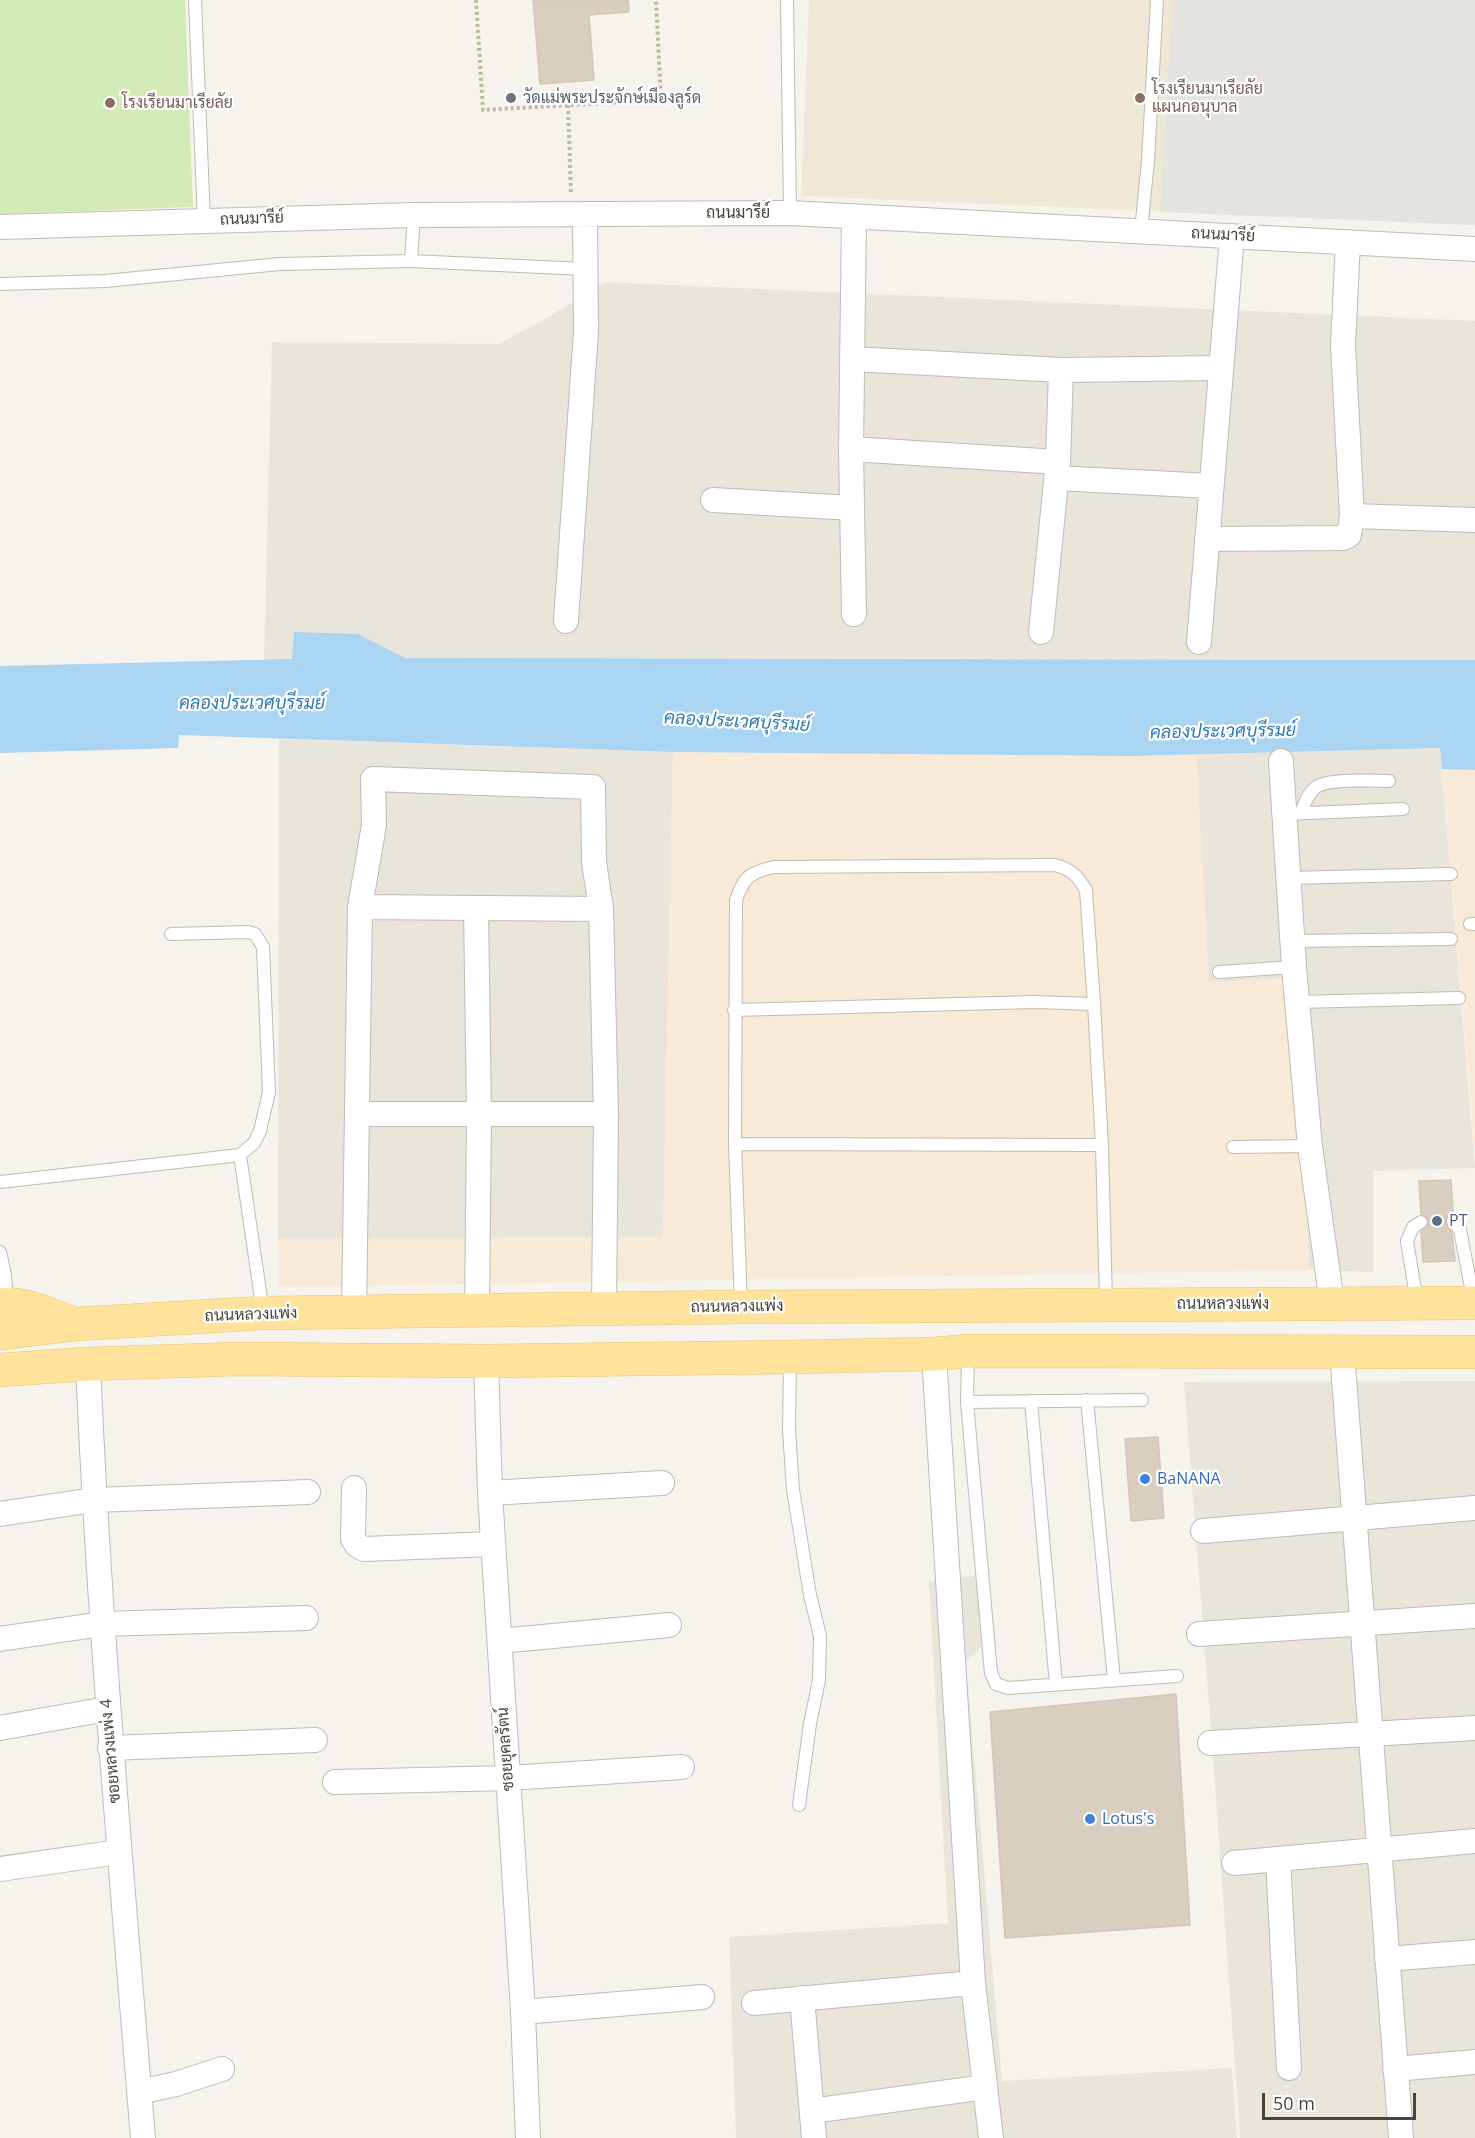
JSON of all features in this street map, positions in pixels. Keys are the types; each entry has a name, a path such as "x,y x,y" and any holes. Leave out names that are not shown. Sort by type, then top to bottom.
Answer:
{"main road":[{"name":"ถนนหลวงแพ่ง","path":"2,1298 76,1324 264,1313 742,1306 1475,1304"},
{"path":"0,1346 355,1323 1475,1323"},
{"path":"0,1358 146,1348 767,1346 1217,1335 1475,1334"},
{"path":"0,1370 238,1359 486,1361 790,1357 934,1354 968,1351 1475,1352"},
{"path":"0,1388 34,1382 87,1365"}],"street":[{"name":"ถนนมารีย์","path":"0,227 414,214 790,213 1475,249"},
{"path":"566,621 586,330 585,269 578,214"},
{"path":"854,216 851,449 855,614"},
{"path":"1199,642 1232,236"},
{"path":"1207,539 1343,538 1349,535 1352,516 1343,345 1348,242"},
{"path":"852,358 1061,370 1221,368"},
{"path":"1041,632 1057,470 1061,370"},
{"path":"851,449 1211,486"},
{"path":"713,500 852,508"},
{"path":"1352,516 1475,520"},
{"path":"1281,761 1293,813 1289,878 1294,967 1310,1146 1332,1303"},
{"path":"354,1313 360,907 374,825 373,779 593,787 594,862 601,909 606,1114 604,1309"},
{"path":"360,907 601,909"},
{"path":"476,908 479,1114 477,1311"},
{"path":"357,1114 606,1114"},
{"path":"1342,1352 1401,2138"},
{"path":"934,1354 973,1983 991,2138"},
{"name":"ซอยยุคลรัตน์","path":"486,1361 490,1493 523,2012 528,2138"},
{"name":"ซอยหลวงแพ่ง 4","path":"87,1365 107,1709 143,2138"},
{"path":"490,1493 662,1483"},
{"path":"354,1488 353,1539 364,1549 493,1544"},
{"path":"0,1514 94,1500 308,1492"},
{"path":"1203,1531 1475,1508"},
{"path":"1199,1634 1475,1616"},
{"path":"0,1639 102,1624 306,1618"},
{"path":"500,1641 669,1625"},
{"path":"0,1728 107,1709"},
{"path":"1210,1743 1475,1728"},
{"path":"110,1748 315,1740"},
{"path":"335,1782 508,1778 682,1767"},
{"path":"1234,1863 1475,1841"},
{"path":"0,1869 119,1852"},
{"path":"1278,1859 1289,2068"},
{"path":"1387,1959 1475,1952"},
{"path":"754,2003 973,1983"},
{"path":"523,2012 702,1997"},
{"path":"802,1998 814,2138"},
{"path":"1395,2069 1475,2062"},
{"path":"139,2092 176,2084 222,2069"},
{"path":"812,2111 985,2087"}],"lane":[{"path":"195,0 204,221"},
{"path":"787,0 790,213"},
{"path":"1141,230 1148,161 1157,0"},
{"path":"411,261 414,214"},
{"path":"0,284 105,281 280,264 411,261 585,269"},
{"path":"1293,813 1310,793 1318,786 1328,782 1389,781"},
{"path":"1293,813 1403,809"},
{"path":"742,1306 735,1144 735,900 748,875 773,867 1055,865 1069,869 1078,877 1086,890 1102,1145 1106,1305"},
{"path":"1289,878 1451,874"},
{"path":"0,1182 240,1155 254,1143 260,1131 269,1092 263,947 255,934 248,932 171,934"},
{"path":"1293,941 1450,939"},
{"path":"1219,972 1294,967"},
{"path":"1297,1002 1459,998"},
{"path":"734,1010 1035,1002 1094,1004"},
{"path":"735,1144 1102,1145"},
{"path":"1233,1147 1310,1146"},
{"path":"240,1155 264,1313"},
{"path":"1453,1221 1460,1230 1475,1304"},
{"path":"1417,1303 1407,1240 1413,1227 1421,1222"},
{"path":"0,1252 2,1298"},
{"path":"968,1351 967,1402 991,1673 996,1684 1008,1688 1177,1676"},
{"path":"790,1357 789,1430 793,1490 810,1595 820,1636 819,1680 810,1724 799,1805"},
{"path":"1087,1400 1114,1680"},
{"path":"967,1402 1142,1400"},
{"path":"1031,1401 1056,1684"}],"path":[{"path":"476,0 483,110 661,100 656,0"},
{"path":"568,105 578,214"}],"shaded area":[{"name":"โรงเรียนมาเรียลัย แผนกอนุบาล","path":"809,0 1475,0 1475,225 801,196"},
{"path":"1173,0 1475,0 1475,225 1160,212"},
{"path":"604,282 1475,321 1475,660 846,658 264,660 272,342 498,344 549,317"},
{"path":"279,739 673,752 663,1237 278,1239"},
{"path":"1440,748 1475,1168 1373,1171 1373,1272 1309,1270 1304,1158 1209,982 1196,754"},
{"path":"673,752 1132,756 1196,754 1209,982 1286,978 1304,1158 1309,1270 279,1287 278,1239 663,1237"},
{"path":"1442,769 1475,770 1475,1151"},
{"path":"1475,1381 1475,2138 1240,2138 1184,1382"},
{"path":"980,1575 985,1643 966,1662 1002,2081 1232,2068 1237,2138 736,2138 729,1937 948,1923 929,1582"}],"green space":[{"name":"โรงเรียนมาเรียลัย","path":"0,0 185,0 193,207 0,214"}],"water":[{"name":"คลองประเวศบุรีรมย์","path":"294,632 358,634 405,658 1475,660 1475,770 1442,769 1440,748 1132,756 673,752 179,735 178,748 0,753 0,666 292,659"}],"building":[{"path":"533,0 628,0 629,12 589,15 594,80 540,84"},
{"name":"PT","path":"1451,1180 1453,1213 1448,1215 1445,1222 1452,1233 1455,1261 1423,1262 1421,1232 1428,1226 1429,1221 1425,1215 1421,1214 1419,1181"},
{"name":"BaNANA","path":"1158,1437 1164,1518 1131,1521 1125,1439"},
{"name":"Lotus's","path":"1176,1694 1190,1925 1005,1938 990,1712"}],"place":[{"name":"วัดแม่พระประจักษ์เมืองลูร์ด","path":"511,98"},
{"name":"โรงเรียนมาเรียลัย แผนกอนุบาล","path":"1140,98"},
{"name":"โรงเรียนมาเรียลัย","path":"110,103"},
{"name":"PT","path":"1437,1221"},
{"name":"BaNANA","path":"1145,1479"},
{"name":"Lotus's","path":"1090,1819"}]}
